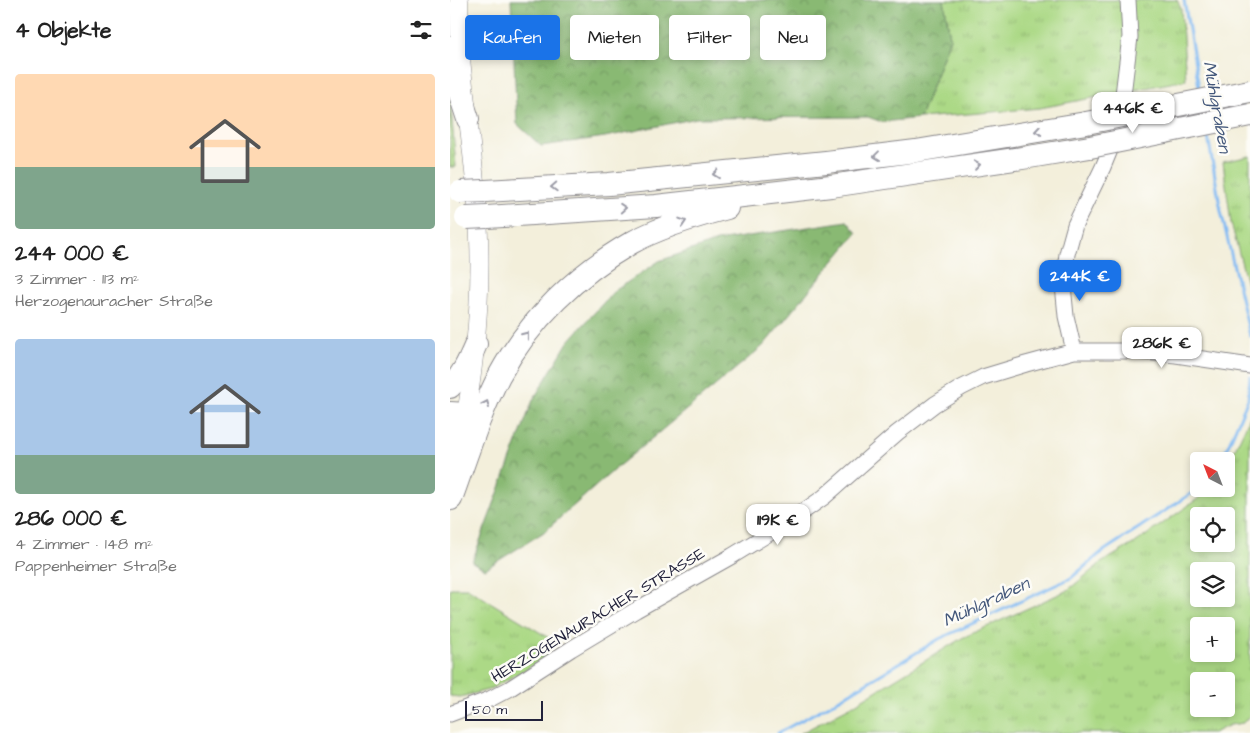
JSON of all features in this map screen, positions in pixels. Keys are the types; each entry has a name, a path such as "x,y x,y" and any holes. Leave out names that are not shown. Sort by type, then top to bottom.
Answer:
{"highway":[{"path":"454,46 453,73 468,119"},
{"path":"455,192 609,184 916,151 1086,124 1250,91"},
{"path":"468,218 656,206 830,186 1002,162 1090,147 1250,115"},
{"path":"450,501 483,412 499,376 517,347 535,324 570,286 597,264 632,242 668,226 714,212 830,186"},
{"path":"450,387 461,375 476,344"},
{"path":"450,432 455,452 456,477"}],"main road":[{"path":"454,46 459,0"},
{"path":"450,501 456,477 458,414 476,344 478,310 479,236 468,119"}],"street":[{"path":"1074,351 1066,316 1063,285 1067,254 1075,225 1103,167 1119,128 1130,36 1128,0"},
{"name":"HERZOGENAURACHER STRASSE","path":"450,714 457,707 490,699 514,686 636,610 732,556 791,520 824,497 897,433 935,404 983,377 1074,351 1160,353 1250,366"}],"green space":[{"path":"511,0 944,0 950,38 920,118 882,122 868,117 697,118 605,137 541,146 517,124 514,60 560,60 560,15 512,15"},
{"path":"944,0 1177,0 1181,9 1186,80 1040,108 920,118 950,38"},
{"path":"450,96 456,167 450,167"},
{"path":"1250,156 1250,295 1231,223 1223,162"},
{"path":"847,221 857,233 763,346 615,469 544,532 485,569 472,562 533,400 568,342 613,292 659,261 717,241"},
{"path":"1250,417 1250,715 1243,723 1230,725 1213,733 801,733 850,707 962,638 1068,590 1101,563 1138,541 1199,498 1235,498 1234,452"},
{"path":"450,588 467,588 554,641 553,648 548,654 527,669 488,690 460,697 450,696"}],"waterway":[{"name":"Mühlgraben","path":"1184,0 1200,93"},
{"name":"Mühlgraben","path":"1207,131 1221,211 1250,336"},
{"name":"Mühlgraben","path":"1225,452 1248,399 1250,377"},
{"name":"Mühlgraben","path":"778,733 835,702 939,639 1071,578 1102,552 1190,494"}]}
